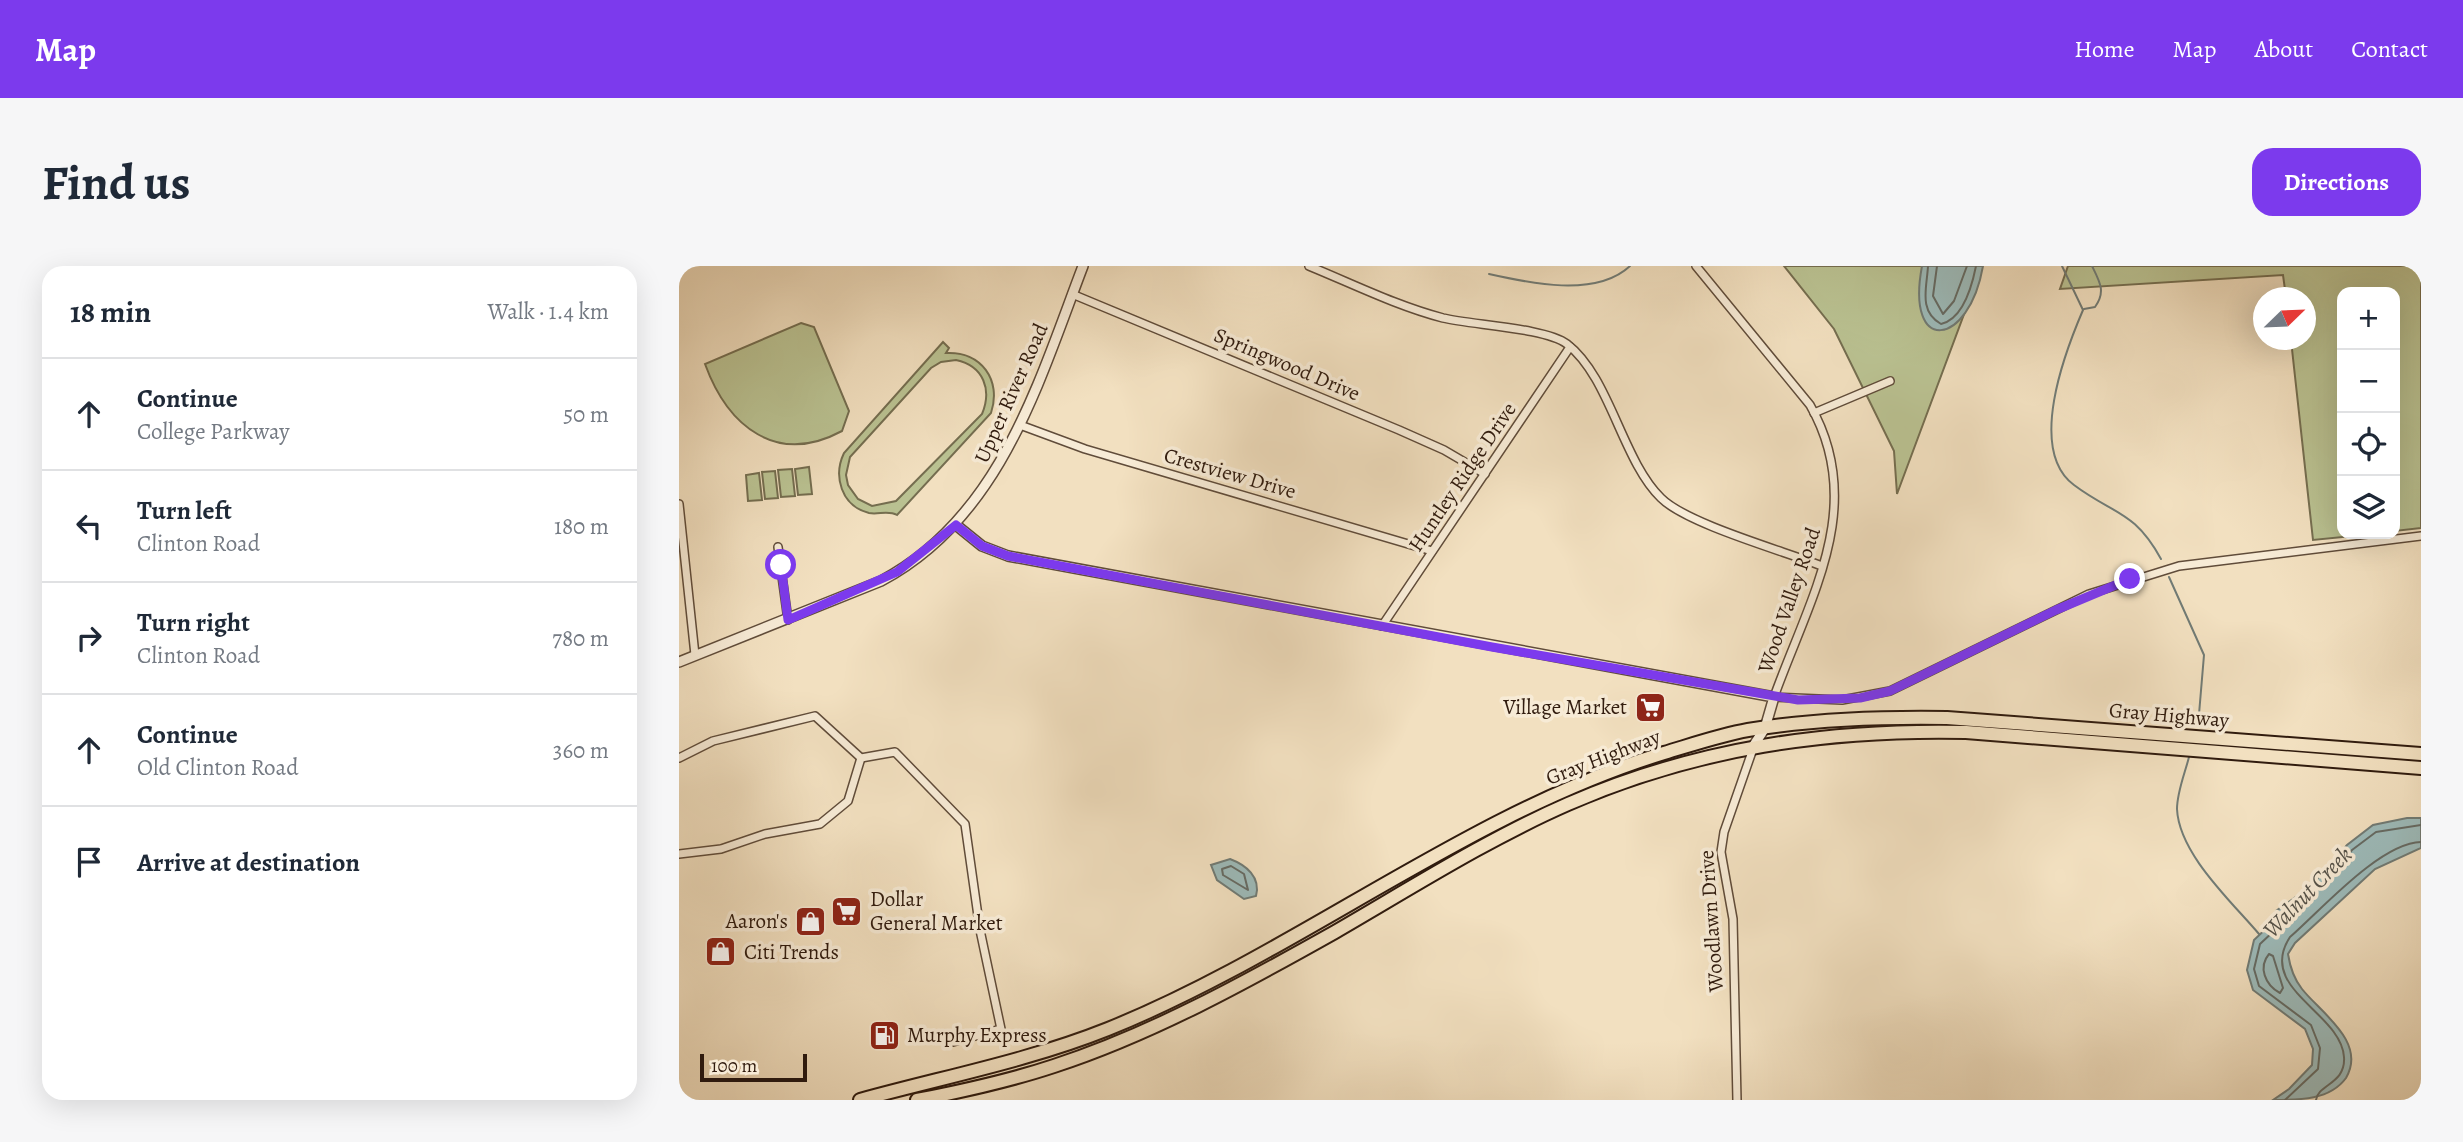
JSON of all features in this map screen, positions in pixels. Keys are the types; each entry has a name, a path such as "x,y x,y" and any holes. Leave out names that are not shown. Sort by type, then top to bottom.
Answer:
{"highway":[{"name":"Gray Highway","path":"858,1100 993,1066 1107,1030 1176,997 1531,805 1645,759 1716,738 1765,728 1874,718 1947,718 2421,754"},
{"name":"Gray Highway","path":"917,1100 1010,1080 1103,1048 1215,995 1567,804 1677,765 1754,745 1852,734 1966,733 2421,768"},
{"name":"Gray Highway","path":"858,1100 875,1100"}],"street":[{"name":"Upper River Road","path":"679,662 788,620 897,572 956,525 994,476 1020,425 1083,266"},
{"path":"1309,266 1416,310 1465,323 1549,337 1570,347 1587,366 1647,480 1661,498 1681,513 1822,566"},
{"name":"Wood Valley Road","path":"1696,266 1814,413 1828,446 1837,496 1834,527 1774,696"},
{"name":"Springwood Drive","path":"1072,294 1422,440 1485,474"},
{"name":"Huntley Ridge Drive","path":"1382,626 1570,347"},
{"path":"1814,413 1890,381"},
{"name":"Crestview Drive","path":"1020,425 1085,449 1432,551"},
{"path":"679,504 681,550 695,656"},
{"path":"956,525 982,546 1008,556 1774,696 1842,700 1890,691 2089,594 2179,566 2421,536"},
{"path":"778,547 788,620"},
{"path":"1754,745 1765,728 1774,696"},
{"path":"679,758 713,741 815,716 861,758"},
{"name":"Woodlawn Drive","path":"1737,1100 1733,919 1721,852 1724,832 1754,745"},
{"path":"861,758 895,752 965,824 980,930 1001,1029 953,1042"},
{"path":"679,854 721,849 765,834 820,824 848,801 861,758"}],"green space":[{"path":"1784,266 1982,266 1897,494 1894,451 1834,329"},
{"path":"2068,266 2421,266 2421,528 2400,530 2400,287 2337,287 2337,538 2313,540 2292,350 2316,350 2316,287 2285,287 2283,275 2060,289"},
{"path":"801,323 814,327 849,411 842,431 818,441 796,444 776,442 741,422 727,406 705,364"},
{"path":"943,342 949,348 946,353 969,357 979,362 991,379 994,401 991,413 897,515 869,513 859,509 846,497 839,471 844,453","holes":["956,360 966,363 979,373 986,388 982,414 896,501 872,506 858,499 848,485 846,475 850,457 931,368 941,362"]},
{"path":"809,467 812,494 798,495 795,469"},
{"path":"792,469 795,496 781,497 778,470"},
{"path":"775,471 778,498 765,499 762,472"},
{"path":"759,473 762,500 748,501 746,475"}],"water":[{"path":"1922,266 1983,266 1976,293 1965,313 1953,325 1941,330 1930,327 1922,315 1919,295"},
{"name":"Walnut Creek","path":"2421,818 2421,848 2375,869 2295,943 2288,954 2299,985 2330,1018 2346,1040 2351,1052 2351,1065 2346,1078 2332,1091 2323,1095 2273,1100 2289,1089 2312,1065 2313,1049 2305,1029 2253,990 2247,970 2254,940 2271,924 2276,911 2311,886 2347,845 2373,825"},
{"path":"1230,859 1251,873 1256,883 1256,896 1244,899 1217,880 1211,865"}],"waterway":[{"path":"1489,274 1542,284 1581,285 1616,276 1630,266"},
{"path":"2062,266 2083,310 2067,350 2054,400 2051,425 2053,449 2060,469 2074,485 2132,522 2142,531 2161,559"},
{"path":"2084,309 2095,307 2101,292 2092,266"},
{"path":"2169,577 2204,655 2198,726"},
{"name":"Walnut Creek","path":"2189,757 2177,803 2180,826 2197,860 2259,934"}],"place":[{"name":"Village Market","path":"1650,707"},
{"name":"Dollar General Market","path":"847,911"},
{"name":"Aaron's","path":"811,921"},
{"name":"Citi Trends","path":"721,952"},
{"name":"Murphy Express","path":"884,1035"}],"route":[{"path":"781,565 788,620 860,591 897,572 956,525 967,537 982,546 1008,556 1492,647 1609,665 1798,700 1826,701 1860,698 1890,691 2089,594 2130,579"}]}
